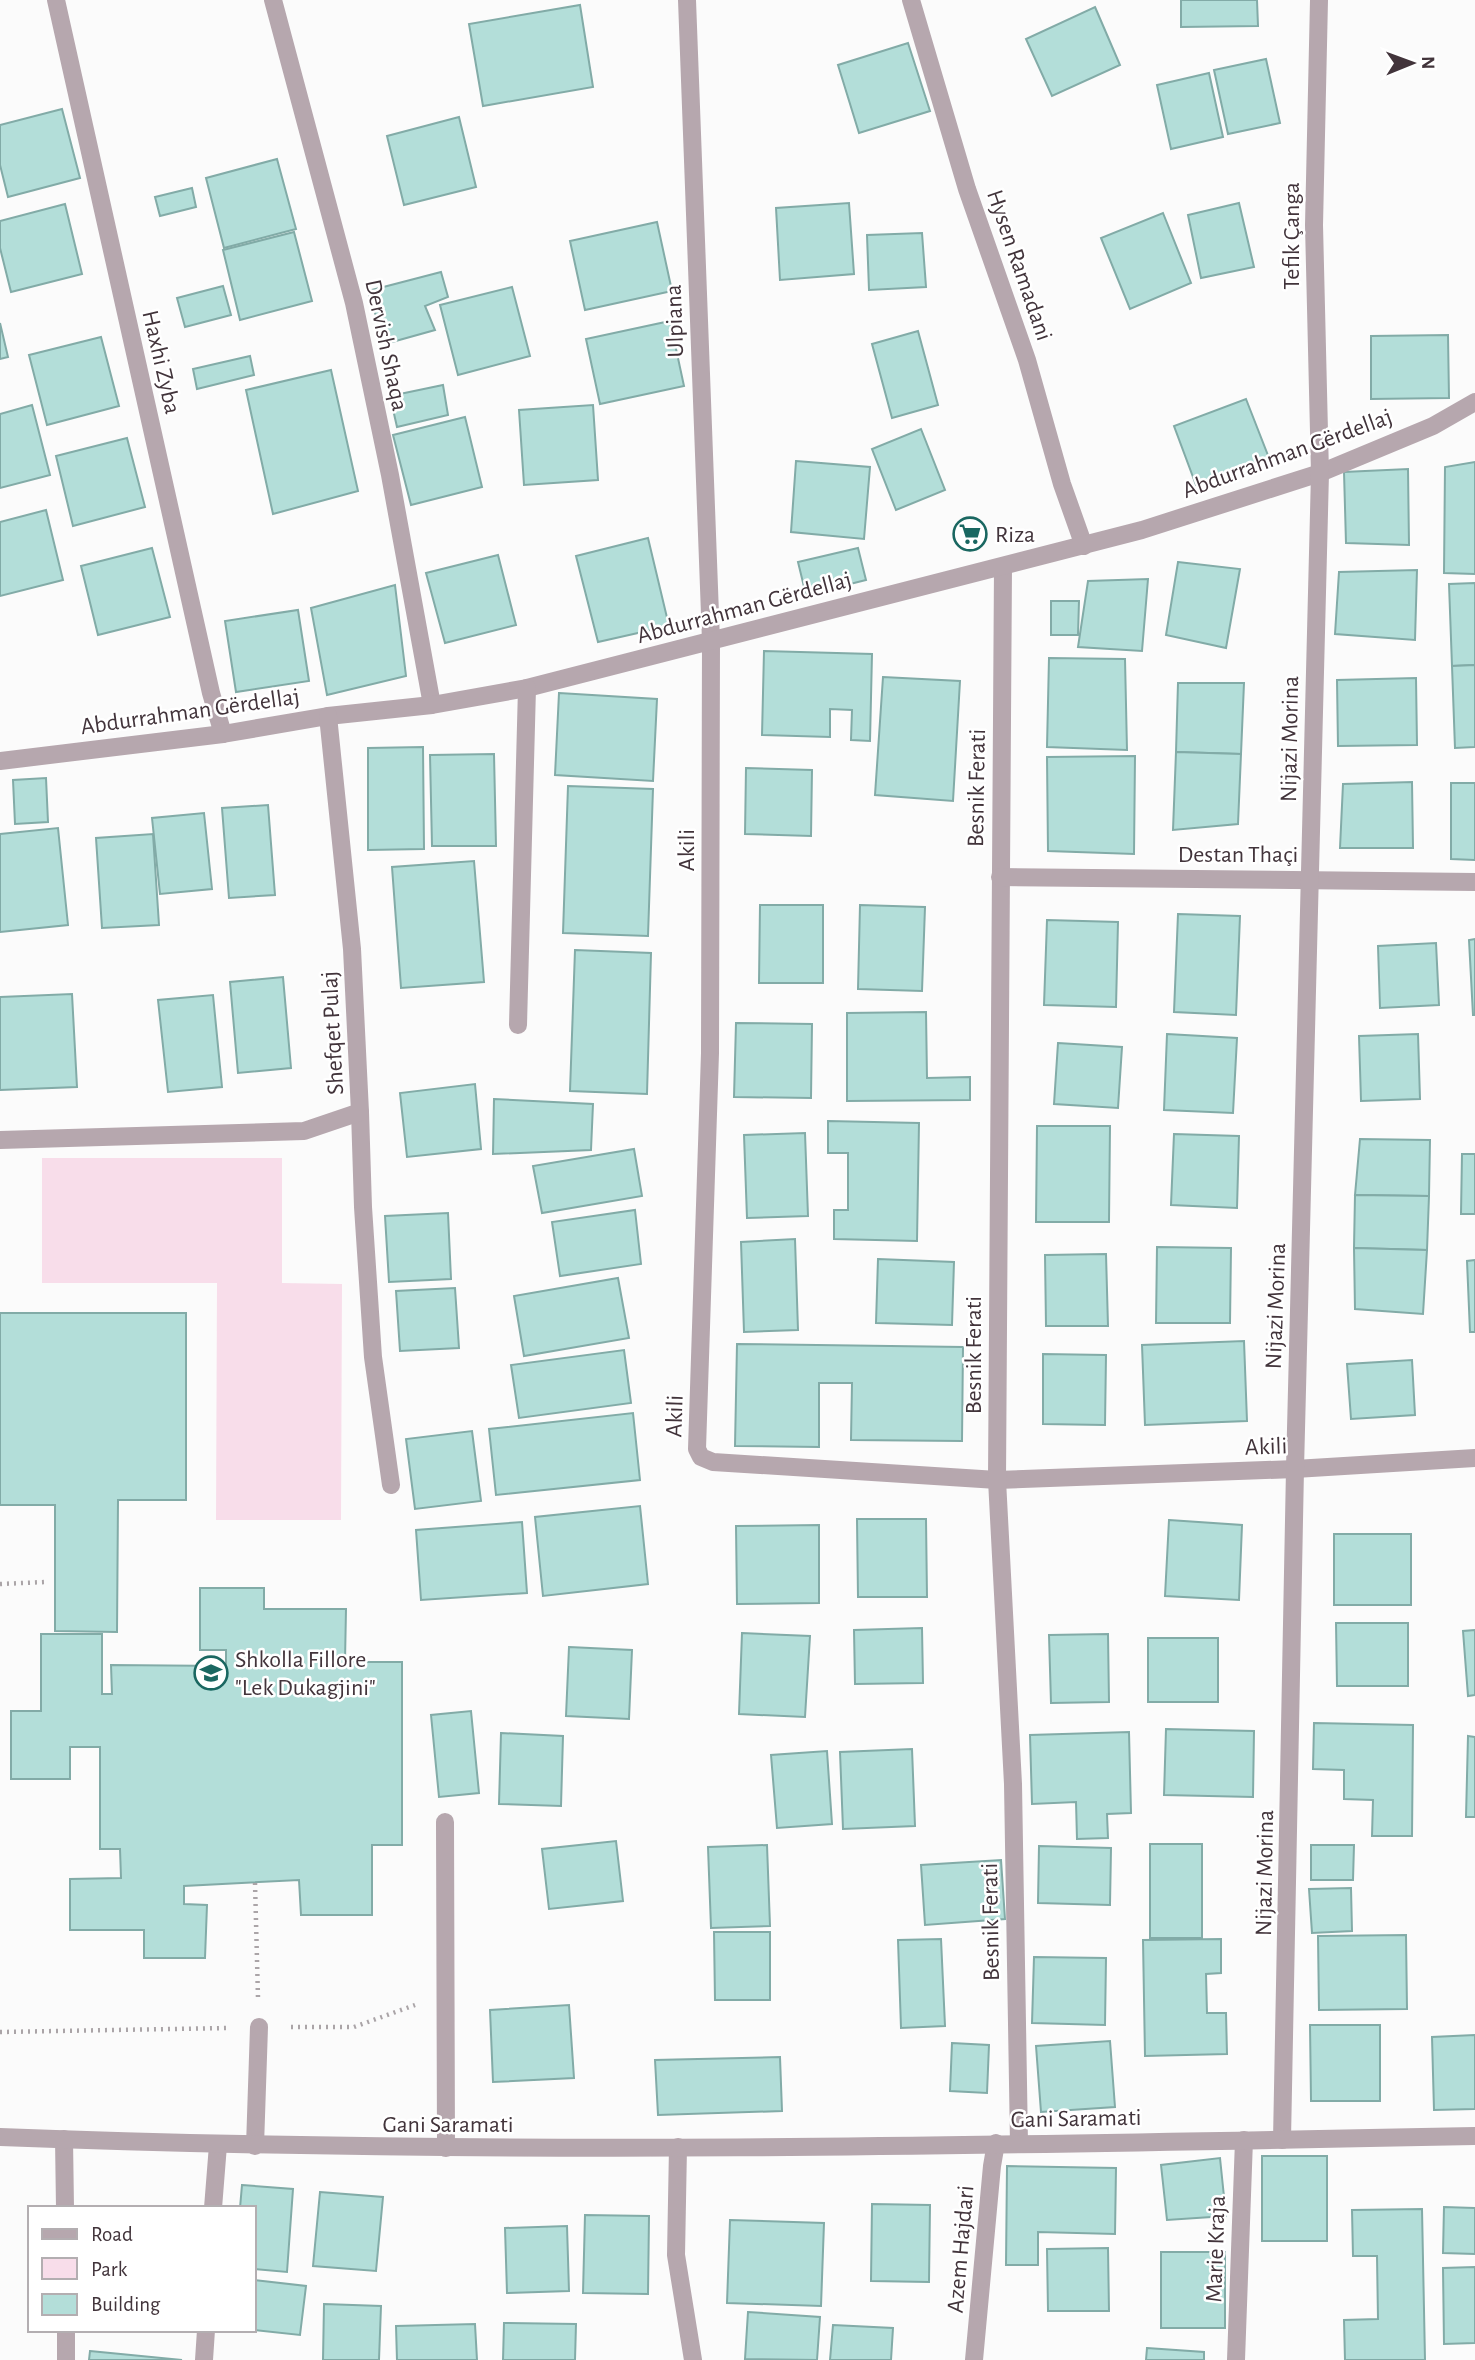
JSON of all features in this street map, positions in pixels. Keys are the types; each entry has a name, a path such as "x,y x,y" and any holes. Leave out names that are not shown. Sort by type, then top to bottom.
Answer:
{"street":[{"name":"Haxhi Zyba","path":"55,0 211,693 223,734"},
{"name":"Dervish Shaqa","path":"273,0 355,303 432,705"},
{"name":"Ulpiana","path":"687,0 711,641"},
{"name":"Hysen Ramadani","path":"911,0 967,188 1027,360 1062,484 1084,546"},
{"name":"Tefik Çanga","path":"1319,0 1314,225 1320,473"},
{"name":"Abdurrahman Gërdellaj","path":"0,761 223,734 328,716 432,705 527,688 1142,530 1320,473 1433,426 1475,402"},
{"name":"Nijazi Morina","path":"1282,2140 1295,1469 1320,473"},
{"name":"Besnik Ferati","path":"1003,567 997,1480 1013,1784 1019,2143"},
{"name":"Akili","path":"711,641 710,1053 697,1449 701,1457 713,1462 997,1480 1295,1469 1475,1458"},
{"path":"518,1025 527,688"},
{"name":"Shefqet Pulaj","path":"0,1140 304,1131 360,1112 352,949 328,716"},
{"name":"Destan Thaçi","path":"1000,877 1475,882"},
{"path":"360,1112 373,1357 391,1485"},
{"path":"445,1822 446,2148"},
{"path":"255,2146 259,2027"},
{"name":"Gani Saramati","path":"0,2137 255,2146 446,2148 1475,2136"},
{"path":"64,2139 65,2206"},
{"name":"Marie Kraja","path":"1236,2360 1244,2140"},
{"name":"Azem Hajdari","path":"974,2360 996,2143"},
{"path":"213,2206 218,2145"},
{"path":"677,2147 676,2255 693,2360"},
{"path":"66,2332 66,2360"},
{"path":"204,2360 206,2332"}],"path":[{"path":"0,1584 45,1582"},
{"path":"255,1883 259,2027"}],"green space":[{"path":"42,1158 282,1158 282,1283 342,1284 341,1520 216,1520 217,1283 42,1283"}],"building":[{"path":"1181,0 1257,0 1258,26 1181,27"},
{"path":"580,5 593,87 483,106 469,24"},
{"path":"1095,7 1120,65 1052,96 1026,39"},
{"path":"908,43 930,111 859,133 838,65"},
{"path":"1266,59 1280,123 1228,134 1214,70"},
{"path":"1209,73 1223,137 1171,149 1157,85"},
{"path":"62,109 80,178 8,197 0,165 0,125"},
{"path":"459,117 476,187 404,205 387,136"},
{"path":"277,159 296,229 224,248 206,178"},
{"path":"192,188 196,207 160,216 155,197"},
{"path":"849,203 854,274 780,280 776,208"},
{"path":"1239,203 1254,267 1201,278 1188,215"},
{"path":"65,204 82,274 11,292 0,248 0,221"},
{"path":"1163,213 1191,283 1130,309 1101,238"},
{"path":"657,222 672,291 585,310 570,241"},
{"path":"294,232 312,301 240,320 223,250"},
{"path":"922,233 926,287 869,290 867,235"},
{"path":"441,272 448,297 425,306 435,330 385,344 368,291"},
{"path":"223,286 231,315 185,327 177,298"},
{"path":"512,287 530,356 458,375 440,305"},
{"path":"670,321 684,386 600,404 586,339"},
{"path":"0,323 8,357 0,359"},
{"path":"918,331 938,405 892,418 872,344"},
{"path":"1448,335 1449,398 1371,399 1371,336"},
{"path":"101,337 119,406 47,425 29,355"},
{"path":"250,356 254,375 197,389 193,369"},
{"path":"331,370 358,491 273,514 246,390"},
{"path":"443,385 448,415 397,427 390,396"},
{"path":"1246,399 1269,458 1196,485 1174,426"},
{"path":"32,405 50,475 0,488 0,414"},
{"path":"593,405 598,480 524,485 519,410"},
{"path":"465,417 482,487 411,505 393,435"},
{"path":"921,429 945,490 896,510 872,449"},
{"path":"127,438 145,507 73,526 56,456"},
{"path":"796,461 870,467 864,539 791,532"},
{"path":"1475,462 1475,574 1444,573 1445,467"},
{"path":"1408,469 1409,545 1346,543 1344,472"},
{"path":"46,510 63,580 0,596 0,522"},
{"path":"648,538 669,626 598,642 576,556"},
{"path":"152,548 170,617 98,635 81,566"},
{"path":"858,548 866,580 806,595 798,562"},
{"path":"498,555 516,625 445,643 426,573"},
{"path":"1178,562 1240,569 1226,648 1166,635"},
{"path":"1417,570 1415,640 1335,634 1339,572"},
{"path":"1148,579 1142,651 1078,647 1088,581"},
{"path":"1475,583 1475,665 1452,666 1449,584"},
{"path":"395,585 406,676 327,695 311,608"},
{"path":"1051,601 1079,601 1078,635 1051,635"},
{"path":"298,610 309,681 236,692 225,621"},
{"path":"764,651 872,654 870,741 851,740 852,710 830,709 830,737 762,735"},
{"path":"1049,658 1125,659 1127,750 1047,747"},
{"path":"1475,665 1475,747 1455,748 1452,666"},
{"path":"883,677 960,681 953,801 875,795"},
{"path":"1416,678 1417,745 1338,746 1337,680"},
{"path":"1178,683 1244,683 1241,754 1176,752"},
{"path":"559,693 657,699 653,781 555,775"},
{"path":"423,747 424,849 368,850 368,748"},
{"path":"1176,752 1241,754 1238,824 1173,830"},
{"path":"494,754 496,846 432,846 430,755"},
{"path":"1135,756 1134,854 1048,851 1047,757"},
{"path":"746,768 812,770 811,836 745,834"},
{"path":"46,778 48,822 15,824 13,780"},
{"path":"1412,782 1413,848 1340,848 1343,784"},
{"path":"1451,783 1475,783 1475,860 1451,859"},
{"path":"568,786 653,789 648,936 563,933"},
{"path":"268,805 275,895 229,898 222,808"},
{"path":"204,813 212,889 160,894 152,818"},
{"path":"58,828 68,925 0,932 0,834"},
{"path":"153,834 159,925 102,928 96,838"},
{"path":"474,861 484,982 401,988 392,867"},
{"path":"760,905 823,905 823,983 759,983"},
{"path":"860,905 925,907 922,991 858,989"},
{"path":"1178,914 1240,916 1236,1015 1174,1012"},
{"path":"1047,920 1118,922 1116,1007 1044,1005"},
{"path":"1475,939 1475,1015 1473,1015 1469,940"},
{"path":"1436,943 1439,1005 1380,1008 1378,946"},
{"path":"575,950 651,953 647,1094 570,1091"},
{"path":"283,977 291,1068 238,1073 230,982"},
{"path":"72,994 77,1087 0,1090 0,997"},
{"path":"213,995 222,1087 168,1092 158,1000"},
{"path":"926,1012 927,1078 970,1077 970,1100 847,1101 847,1013"},
{"path":"736,1023 812,1024 811,1098 734,1097"},
{"path":"1167,1034 1237,1038 1233,1113 1164,1110"},
{"path":"1418,1034 1420,1099 1361,1101 1359,1036"},
{"path":"1058,1043 1122,1047 1118,1108 1054,1104"},
{"path":"475,1084 481,1149 407,1157 400,1093"},
{"path":"494,1099 593,1104 591,1150 493,1154"},
{"path":"828,1121 919,1123 917,1241 834,1239 834,1210 848,1210 848,1153 828,1153"},
{"path":"1037,1126 1110,1126 1109,1222 1036,1222"},
{"path":"805,1133 808,1216 747,1218 744,1135"},
{"path":"1174,1134 1239,1136 1237,1208 1171,1205"},
{"path":"1360,1139 1430,1140 1429,1196 1355,1195"},
{"path":"634,1149 642,1196 542,1213 533,1166"},
{"path":"1462,1154 1475,1154 1475,1214 1461,1214"},
{"path":"1355,1195 1429,1196 1427,1250 1354,1248"},
{"path":"635,1210 641,1264 560,1276 552,1222"},
{"path":"448,1213 451,1279 389,1282 385,1216"},
{"path":"795,1239 798,1330 744,1332 741,1242"},
{"path":"1157,1247 1231,1248 1230,1323 1156,1323"},
{"path":"1354,1248 1427,1250 1423,1314 1355,1309"},
{"path":"1106,1254 1108,1326 1046,1326 1045,1255"},
{"path":"878,1259 954,1262 952,1325 876,1323"},
{"path":"1475,1260 1475,1332 1470,1332 1467,1261"},
{"path":"618,1278 629,1338 524,1356 514,1296"},
{"path":"455,1288 459,1348 400,1351 396,1291"},
{"path":"0,1313 186,1313 186,1500 118,1500 117,1632 55,1631 55,1505 0,1505"},
{"path":"1244,1341 1247,1421 1145,1425 1142,1345"},
{"path":"737,1344 963,1347 962,1441 851,1440 852,1383 819,1383 819,1447 735,1446"},
{"path":"624,1350 631,1403 519,1418 511,1365"},
{"path":"1043,1354 1106,1355 1105,1425 1043,1424"},
{"path":"1412,1360 1415,1415 1351,1419 1347,1364"},
{"path":"633,1413 640,1480 496,1495 489,1429"},
{"path":"472,1431 481,1501 415,1509 406,1439"},
{"path":"640,1506 648,1584 543,1596 535,1517"},
{"path":"857,1519 926,1519 927,1597 858,1597"},
{"path":"1169,1520 1242,1525 1239,1600 1165,1596"},
{"path":"522,1522 527,1593 421,1600 416,1530"},
{"path":"819,1525 819,1603 737,1604 736,1526"},
{"path":"1334,1534 1411,1534 1411,1605 1334,1605"},
{"path":"200,1588 264,1588 264,1609 346,1609 345,1662 402,1662 402,1845 372,1845 372,1915 301,1915 299,1880 184,1886 184,1904 207,1905 205,1958 144,1958 144,1930 70,1930 70,1879 121,1878 120,1849 100,1849 100,1747 70,1747 70,1779 11,1779 11,1711 41,1711 41,1634 102,1634 102,1694 112,1694 111,1665 226,1666 226,1650 200,1650"},
{"path":"1336,1623 1408,1623 1408,1686 1337,1686"},
{"path":"922,1628 923,1683 855,1684 854,1630"},
{"path":"1475,1630 1475,1695 1468,1696 1463,1631"},
{"path":"742,1633 810,1636 805,1717 739,1714"},
{"path":"1108,1634 1109,1702 1051,1703 1049,1635"},
{"path":"1148,1638 1218,1638 1218,1702 1148,1702"},
{"path":"569,1647 632,1650 629,1719 566,1716"},
{"path":"471,1711 479,1793 439,1797 431,1715"},
{"path":"1314,1723 1413,1725 1412,1836 1372,1836 1373,1800 1344,1799 1344,1770 1313,1769"},
{"path":"1166,1729 1254,1731 1253,1797 1164,1795"},
{"path":"1129,1732 1131,1813 1107,1814 1108,1838 1077,1839 1076,1802 1032,1804 1030,1735"},
{"path":"501,1733 563,1736 561,1806 499,1804"},
{"path":"1468,1736 1475,1737 1475,1817 1466,1817"},
{"path":"912,1749 915,1826 843,1829 840,1752"},
{"path":"827,1751 832,1824 777,1828 771,1755"},
{"path":"616,1841 623,1901 549,1909 542,1849"},
{"path":"1150,1844 1202,1844 1202,1938 1150,1938"},
{"path":"767,1845 770,1926 711,1928 708,1847"},
{"path":"1311,1845 1354,1845 1353,1880 1311,1880"},
{"path":"1039,1846 1111,1848 1110,1905 1038,1903"},
{"path":"1001,1860 1005,1919 925,1925 921,1865"},
{"path":"1351,1888 1352,1931 1312,1933 1309,1889"},
{"path":"714,1932 770,1932 770,2000 715,2000"},
{"path":"1406,1935 1407,2009 1319,2010 1318,1936"},
{"path":"941,1939 945,2026 901,2028 898,1940"},
{"path":"1221,1939 1221,1973 1206,1974 1207,2013 1226,2013 1227,2054 1145,2056 1143,1940"},
{"path":"1034,1957 1106,1958 1105,2025 1032,2023"},
{"path":"569,2005 574,2078 493,2082 490,2010"},
{"path":"1310,2025 1380,2025 1380,2101 1311,2101"},
{"path":"1475,2035 1475,2109 1434,2110 1432,2037"},
{"path":"1110,2041 1115,2107 1041,2112 1036,2046"},
{"path":"952,2043 989,2045 987,2093 950,2091"},
{"path":"780,2057 782,2111 658,2115 655,2060"},
{"path":"1262,2156 1327,2156 1327,2241 1262,2241"},
{"path":"1220,2158 1226,2216 1167,2220 1161,2165"},
{"path":"1007,2166 1116,2168 1115,2234 1038,2232 1038,2265 1006,2265"},
{"path":"242,2185 293,2189 287,2272 256,2269 256,2206 240,2206"},
{"path":"320,2192 383,2197 376,2271 313,2266"},
{"path":"872,2204 930,2205 929,2282 871,2281"},
{"path":"1444,2207 1475,2208 1475,2254 1443,2253"},
{"path":"1422,2209 1425,2360 1345,2360 1344,2320 1378,2319 1377,2256 1353,2256 1352,2210"},
{"path":"585,2215 649,2216 648,2294 583,2293"},
{"path":"730,2220 824,2223 821,2306 727,2303"},
{"path":"567,2226 569,2291 507,2293 505,2228"},
{"path":"1108,2248 1109,2311 1048,2311 1047,2249"},
{"path":"1161,2252 1225,2252 1225,2328 1161,2328"},
{"path":"1475,2267 1475,2343 1444,2344 1443,2268"},
{"path":"256,2280 306,2286 300,2335 256,2330"},
{"path":"324,2304 381,2306 379,2360 323,2360"},
{"path":"748,2312 820,2317 817,2360 745,2359"},
{"path":"504,2323 576,2324 575,2360 503,2360"},
{"path":"475,2324 477,2360 397,2360 396,2326"},
{"path":"833,2325 893,2328 891,2360 830,2360"},
{"path":"1147,2348 1204,2352 1204,2360 1146,2360"},
{"path":"90,2351 182,2360 89,2360"}],"place":[{"name":"Riza","path":"970,534"},
{"name":"Shkolla Fillore \"Lek Dukagjini\"","path":"211,1673"}]}
